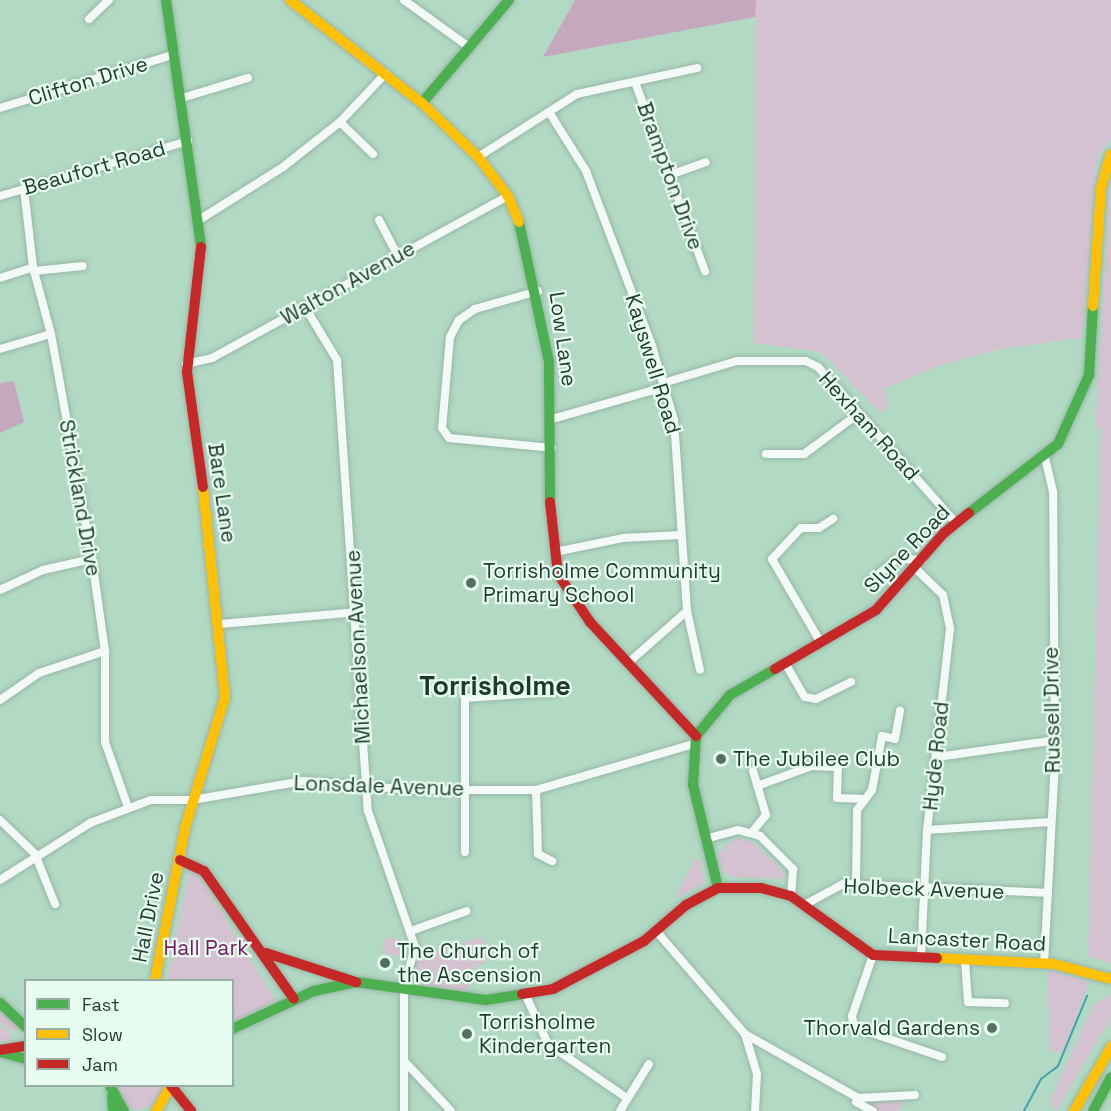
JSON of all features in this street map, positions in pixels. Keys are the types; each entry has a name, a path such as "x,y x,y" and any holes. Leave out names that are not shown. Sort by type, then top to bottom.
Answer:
{"main road":[{"name":"Bare Lane","path":"166,0 199,220 200,298 186,364 221,624 224,714 192,800 180,860"},
{"name":"Low Lane","path":"290,0 422,103 478,157 508,196 527,240 538,291 552,419 555,552 562,584 694,740"},
{"path":"422,103 509,0"},
{"name":"Slyne Road","path":"694,740 723,699 876,610 956,523 1045,458 1069,426 1089,375 1101,188 1111,154"},
{"path":"694,740 693,785 718,888"},
{"path":"180,860 200,866 263,952 294,999"},
{"name":"Hall Drive","path":"155,979 180,860"},
{"name":"Lancaster Road","path":"234,1028 294,999 356,982 486,1000 525,996 578,978 656,931 686,905 718,888 761,888 791,896 806,904 873,955 1044,964 1087,969 1111,979"},
{"path":"263,952 356,982"},
{"path":"0,1003 14,1013 24,1025"},
{"path":"14,1013 24,1016"},
{"path":"0,1051 24,1046"},
{"path":"1074,1111 1111,1047"},
{"path":"0,1051 24,1058"},
{"path":"1093,1111 1111,1077"},
{"path":"156,1111 170,1087"},
{"path":"172,1087 191,1111"},
{"path":"111,1092 113,1111"},
{"path":"111,1092 124,1111"}],"street":[{"path":"89,19 109,0"},
{"path":"405,0 469,47"},
{"name":"Clifton Drive","path":"0,108 175,54"},
{"path":"478,157 577,94 697,68"},
{"path":"199,220 283,167 340,122 386,73"},
{"path":"182,98 248,78"},
{"name":"Brampton Drive","path":"635,82 705,271"},
{"name":"Kayswell Road","path":"549,112 586,171 664,385 676,432 687,611 700,670"},
{"path":"340,122 373,154"},
{"name":"Beaufort Road","path":"0,196 188,141"},
{"path":"668,176 706,162"},
{"name":"Strickland Drive","path":"24,189 34,269 51,334 92,559 105,651 105,742 128,807"},
{"name":"Walton Avenue","path":"186,364 212,358 508,196"},
{"path":"379,220 398,256"},
{"path":"0,278 34,269 83,266"},
{"path":"538,291 475,309 459,320 450,337 442,428 450,438 552,448"},
{"name":"Michaelson Avenue","path":"305,307 337,360 357,612 368,811 415,947 404,987 404,1111"},
{"path":"0,349 51,334"},
{"name":"Hexham Road","path":"552,419 737,361 806,361 818,367 956,523"},
{"path":"766,454 804,454 858,414"},
{"name":"Russell Drive","path":"1044,964 1051,822 1053,492 1045,458"},
{"path":"821,643 772,559 778,548 801,528 819,528 833,519"},
{"path":"555,552 623,538 681,535"},
{"path":"0,590 43,570 92,559"},
{"path":"868,583 897,559 919,564"},
{"name":"Hyde Road","path":"919,564 943,595 950,629 927,830 921,957"},
{"path":"628,663 687,611"},
{"path":"221,624 357,612"},
{"path":"0,700 39,673 105,651"},
{"path":"785,663 805,697 816,699 851,682"},
{"path":"465,852 467,790 465,698 555,692"},
{"path":"757,786 812,766 837,767 837,798 860,798 872,790 882,736 895,739 900,710"},
{"name":"Lonsdale Avenue","path":"128,807 192,800 303,781 467,790 536,790 568,784 694,740"},
{"path":"937,757 1050,741"},
{"path":"705,839 753,831 766,815 753,771"},
{"path":"536,790 538,854 552,861"},
{"path":"856,884 857,810 860,798"},
{"path":"0,880 35,854 128,807"},
{"path":"0,820 35,854 55,904"},
{"path":"927,830 1051,822"},
{"path":"753,831 793,869 791,896"},
{"name":"Holbeck Avenue","path":"806,904 828,888 856,884 1048,893"},
{"path":"411,931 467,911"},
{"path":"656,931 745,1034 873,1111"},
{"path":"873,955 852,1016 854,1027 942,1057"},
{"path":"965,960 968,1002 1005,1003"},
{"path":"525,996 548,1044 627,1098"},
{"path":"745,1034 756,1074 755,1111"},
{"path":"405,1062 451,1111"},
{"path":"620,1111 648,1064"},
{"path":"857,1100 915,1095"},
{"path":"850,1111 857,1100"}],"green space":[{"path":"756,0 1111,0 1111,139 1099,154 1096,171 1082,338 1000,349 938,366 884,389 889,405 881,413 821,352 754,343"},
{"path":"1111,167 1111,964 1088,956 1101,427 1095,429"},
{"path":"736,838 753,842 784,872 783,879 732,877 723,871 718,853"},
{"path":"700,858 704,883 674,899 695,860"},
{"name":"Hall Park","path":"191,863 276,1001 234,1022 234,979 167,979"},
{"path":"385,937 403,940 404,958 382,952"},
{"path":"482,937 488,960 470,971 468,992 414,985 417,957"},
{"path":"1047,970 1090,981 1062,1053 1050,1050"},
{"path":"1111,994 1111,1018 1056,1111 1050,1101 1093,1006"},
{"path":"0,1012 13,1020 20,1029 11,1031 0,1023"},
{"path":"0,1026 9,1032 13,1045 0,1041"},
{"path":"116,1087 164,1087 154,1106 136,1110 124,1104"},
{"path":"904,1101 898,1111 878,1111 863,1102"}],"shaded area":[{"path":"575,0 756,0 755,17 543,57"},
{"path":"14,381 24,422 0,433 0,383"}],"waterway":[{"path":"1024,1111 1041,1079 1058,1066 1087,996"}],"traffic: fast":[{"path":"166,0 201,247"},
{"path":"422,103 509,0"},
{"path":"519,222 549,362 550,502"},
{"path":"969,513 1058,444 1089,375 1093,306"},
{"path":"718,888 693,785 696,736 730,695 775,669"},
{"path":"234,1028 314,991 356,982 486,1000 522,994"},
{"path":"0,1003 24,1025"},
{"path":"0,1052 24,1058"},
{"path":"1093,1111 1111,1077"},
{"path":"111,1087 124,1111"},
{"path":"112,1096 113,1111"}],"traffic: slow":[{"path":"290,0 422,103 478,157 508,196 519,222"},
{"path":"1093,306 1101,188 1111,154"},
{"path":"155,979 185,828 225,697 203,487"},
{"path":"937,958 1054,964 1111,979"},
{"path":"1074,1111 1111,1047"},
{"path":"156,1111 170,1087"}],"traffic: jam":[{"path":"201,247 187,372 203,487"},
{"path":"550,502 558,574 590,622 696,736"},
{"path":"775,669 876,610 944,533 969,513"},
{"path":"180,860 204,871 294,999"},
{"path":"522,994 553,989 644,941 686,905 718,888 761,888 791,896 873,955 937,958"},
{"path":"266,953 356,982"},
{"path":"0,1050 24,1046"},
{"path":"172,1087 191,1111"}],"place":[{"name":"Torrisholme Community Primary School","path":"471,583"},
{"name":"The Jubilee Club","path":"721,759"},
{"name":"The Church of the Ascension","path":"385,963"},
{"name":"Thorvald Gardens","path":"992,1028"},
{"name":"Torrisholme Kindergarten","path":"467,1034"}],"district":[{"name":"Torrisholme","path":"495,686"}]}
